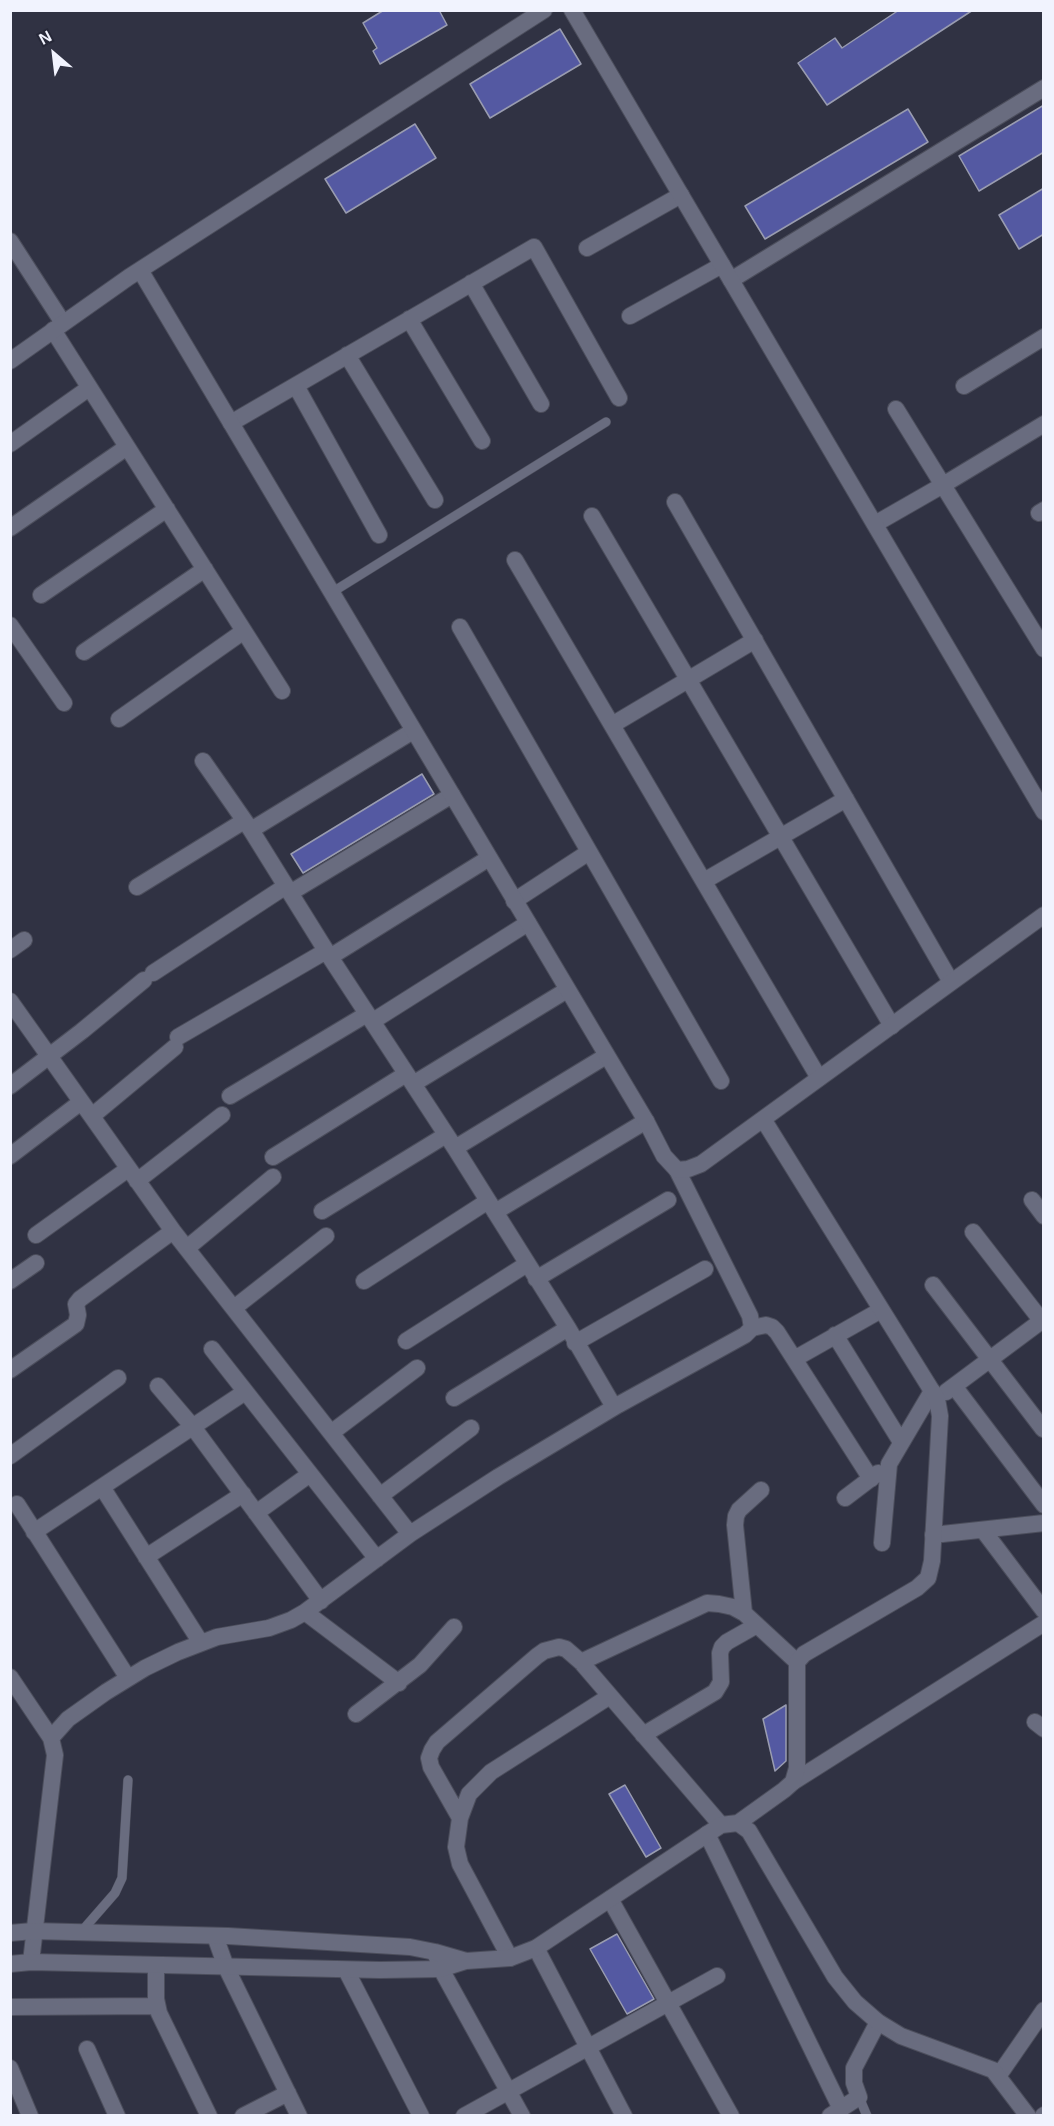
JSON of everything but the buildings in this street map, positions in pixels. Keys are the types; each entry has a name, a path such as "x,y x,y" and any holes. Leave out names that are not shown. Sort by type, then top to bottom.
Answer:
{"street":[{"path":"10,361 140,270 544,10"},
{"path":"572,10 1044,812"},
{"path":"731,280 1044,88"},
{"path":"587,248 681,195"},
{"path":"10,241 89,388 282,691"},
{"path":"231,423 534,247 619,399"},
{"path":"630,316 722,266"},
{"path":"140,270 646,1121 664,1156 677,1170 750,1316 752,1328"},
{"path":"471,283 541,404"},
{"path":"409,320 482,441"},
{"path":"964,386 1044,337"},
{"path":"347,355 435,500"},
{"path":"296,386 379,535"},
{"path":"10,444 89,388"},
{"path":"896,409 1044,649"},
{"path":"874,524 943,486 1044,424"},
{"path":"10,528 127,447"},
{"path":"675,502 951,982"},
{"path":"41,595 167,509"},
{"path":"592,516 892,1026"},
{"path":"515,561 819,1078"},
{"path":"84,652 205,569"},
{"path":"10,625 64,703"},
{"path":"460,627 722,1081"},
{"path":"119,719 244,631"},
{"path":"612,724 755,640"},
{"path":"137,886 248,826 413,731"},
{"path":"203,761 248,826 328,954 451,1142 614,1407"},
{"path":"10,1086 148,977 288,889 452,795"},
{"path":"704,882 846,799"},
{"path":"514,901 589,852"},
{"path":"92,1116 176,1042 489,858"},
{"path":"677,1170 701,1164 1044,915"},
{"path":"230,1096 370,1018 528,923"},
{"path":"273,1157 567,990"},
{"path":"10,1001 173,1231 410,1533"},
{"path":"322,1211 606,1056"},
{"path":"10,1156 81,1102"},
{"path":"36,1235 222,1115"},
{"path":"763,1119 935,1395 940,1416 932,1561 928,1578 917,1588 804,1654 797,1662 797,1768 793,1782"},
{"path":"364,1281 646,1121"},
{"path":"187,1248 273,1177"},
{"path":"536,1279 668,1200"},
{"path":"1032,1200 1044,1216"},
{"path":"10,1370 76,1324 78,1315 76,1304 80,1299 173,1231"},
{"path":"845,1498 889,1464 901,1442 935,1395 954,1386 1042,1319 973,1232"},
{"path":"234,1308 326,1236"},
{"path":"10,1281 36,1263"},
{"path":"406,1341 527,1264"},
{"path":"454,1398 705,1269"},
{"path":"933,1285 1043,1429"},
{"path":"796,1358 881,1310"},
{"path":"51,1738 68,1719 128,1678 178,1652 217,1637 269,1628 305,1612 410,1533 498,1477 614,1407 745,1335 752,1328 766,1325 772,1327 796,1358 871,1479"},
{"path":"835,1335 901,1442"},
{"path":"212,1349 377,1559"},
{"path":"332,1433 417,1368"},
{"path":"10,1456 118,1378"},
{"path":"158,1386 193,1426 321,1601"},
{"path":"954,1386 1044,1505"},
{"path":"34,1532 245,1392"},
{"path":"381,1496 471,1428"},
{"path":"882,1543 889,1464"},
{"path":"256,1513 310,1474"},
{"path":"102,1487 201,1643"},
{"path":"744,1613 736,1516 739,1510 760,1490"},
{"path":"146,1557 243,1494"},
{"path":"17,1504 128,1678"},
{"path":"933,1535 1044,1523"},
{"path":"983,1530 1044,1611"},
{"path":"581,1662 707,1603 733,1607 744,1613 797,1662"},
{"path":"305,1612 399,1683"},
{"path":"10,1932 215,1936 410,1947 466,1960 510,1958 536,1948 714,1830 738,1823 784,1791 793,1782 1044,1623"},
{"path":"643,1735 715,1692 721,1682 720,1653 722,1647 757,1625"},
{"path":"356,1714 399,1683 432,1654 454,1627"},
{"path":"460,1818 431,1767 429,1758 437,1742 544,1651 559,1647 566,1649 581,1662 643,1735 714,1830 836,2112 859,2097 854,2083 854,2068 878,2022"},
{"path":"10,1677 51,1738 55,1755 31,1962"},
{"path":"510,1958 460,1864 456,1847 460,1818 468,1794 482,1779 610,1696"},
{"path":"738,1823 749,1831 835,1977 855,2002 878,2022 901,2036 967,2059 996,2073 1028,2115"},
{"path":"610,1899 731,2115"},
{"path":"215,1936 226,1967 299,2115"},
{"path":"536,1948 624,2115"},
{"path":"435,1952 441,1969 522,2115"},
{"path":"10,1964 31,1962 346,1970 441,1969 466,1960"},
{"path":"156,1965 157,2006 209,2115"},
{"path":"346,1970 421,2115"},
{"path":"464,2115 717,1976"},
{"path":"10,2007 157,2006"},
{"path":"996,2073 1044,2010"},
{"path":"87,2049 117,2115"},
{"path":"10,2068 30,2115"},
{"path":"243,2115 288,2093"}],"lane":[{"path":"331,593 606,422"},
{"path":"81,1932 115,1893 122,1878 128,1780"},
{"path":"859,2097 867,2115"}]}
